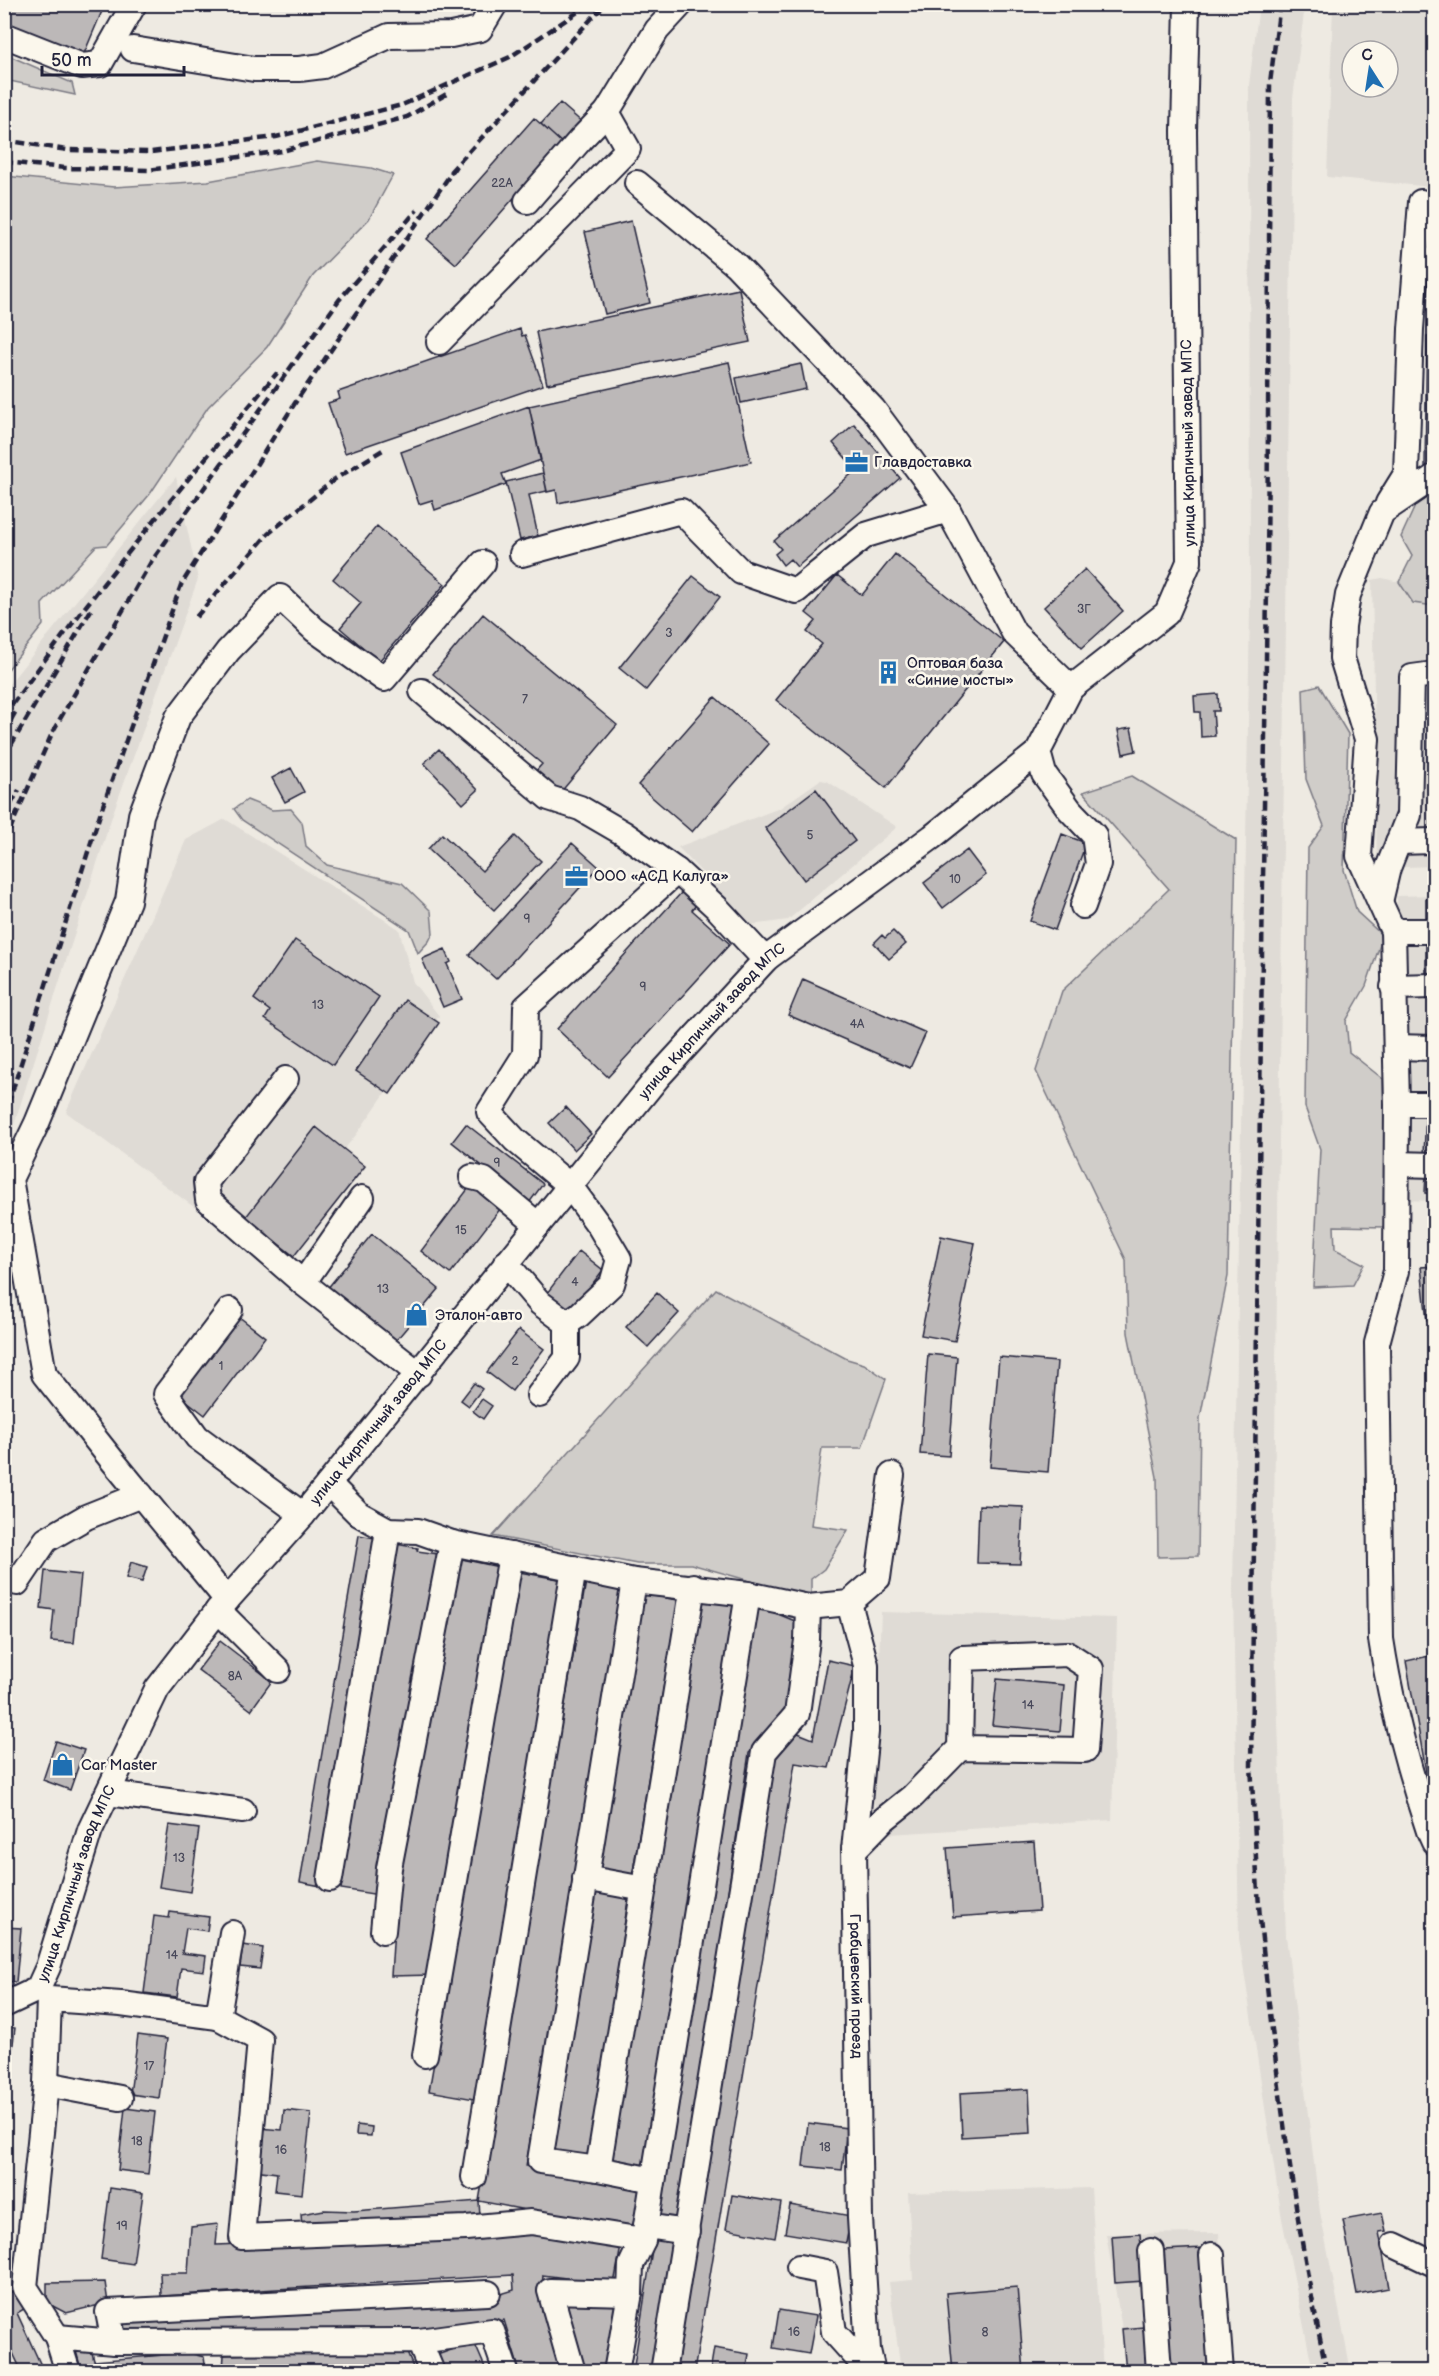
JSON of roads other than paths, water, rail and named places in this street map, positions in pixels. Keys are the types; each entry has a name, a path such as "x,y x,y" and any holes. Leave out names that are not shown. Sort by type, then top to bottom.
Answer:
{"street":[{"path":"4,35 82,66 100,64 134,4"},
{"path":"133,49 254,69 298,69 322,66 389,36 451,35 480,29 495,4"},
{"path":"527,201 607,111 657,30 681,4"},
{"name":"улица Кирпичный завод МПС","path":"4,2005 44,1994 48,1966 90,1830 157,1689 223,1605 303,1515 419,1374 506,1263 658,1077 767,958 933,837 1038,752 1071,688 1167,613 1189,562 1184,131 1187,4"},
{"path":"439,342 628,150 607,111"},
{"path":"637,183 736,265 873,410 948,510 1014,633 1071,688"},
{"path":"1421,202 1411,329 1406,474 1382,512 1348,595 1343,626 1342,658 1367,739 1359,856 1393,931 1397,1104 1396,1271 1377,1343 1381,1639 1405,1759 1434,1842"},
{"path":"1382,512 1434,477"},
{"path":"522,554 681,511 741,572 796,591 866,535 948,510"},
{"path":"278,1670 223,1605 141,1495 44,1374 10,1179 37,1123 128,901 141,815 178,717 228,651 280,597 315,630 384,679 483,563"},
{"path":"1380,902 1388,868 1409,815 1412,677 1434,674"},
{"path":"422,691 549,798 580,808 623,833 676,872 717,908 757,951 767,958"},
{"path":"1038,752 1044,774 1070,810 1094,836 1098,864 1083,906"},
{"path":"1398,842 1434,841"},
{"path":"567,1323 579,1315 612,1284 619,1259 600,1227 570,1186 515,1140 489,1112 525,1055 526,1007 676,872"},
{"path":"1393,931 1434,931"},
{"path":"1393,987 1434,986"},
{"path":"1396,1047 1434,1048"},
{"path":"286,1079 206,1182 208,1200 303,1283 419,1374"},
{"path":"1397,1104 1434,1104"},
{"path":"1397,1164 1434,1165"},
{"path":"472,1178 484,1180 538,1225"},
{"path":"303,1283 362,1198"},
{"path":"506,1263 540,1303 567,1323"},
{"path":"230,1310 166,1394 197,1437 303,1515"},
{"path":"539,1395 567,1358 567,1323"},
{"path":"328,1484 359,1514 388,1530 418,1531 452,1543 634,1581 748,1594 808,1607 849,1603 878,1578 892,1474"},
{"path":"17,1583 46,1540 86,1517 141,1495"},
{"path":"330,1879 388,1530"},
{"path":"383,1931 389,1868 452,1543"},
{"path":"425,2055 511,1556"},
{"path":"474,2177 574,1568"},
{"path":"634,1581 540,2162 598,2169 653,2180"},
{"path":"598,2169 693,1586"},
{"path":"616,2372 630,2293 631,2265 645,2233 748,1594"},
{"name":"Грабцевский проезд","path":"849,1603 866,1665 866,1732 854,1850 860,2218 868,2350 872,2372"},
{"path":"663,2372 764,1752 797,1714 808,1607"},
{"path":"854,1850 883,1820 913,1796 960,1748 962,1658 1068,1654 1091,1669 1085,1750 960,1748"},
{"path":"108,1792 243,1811"},
{"path":"585,1878 644,1889"},
{"path":"218,2017 232,1933"},
{"path":"68,2372 57,2337 25,2288 46,2084 44,1994 218,2017 260,2040 242,2237 466,2228 531,2222 645,2233 687,2232"},
{"path":"46,2084 120,2098"},
{"path":"1394,2245 1434,2264"},
{"path":"1151,2251 1159,2372"},
{"path":"1212,2255 1221,2372"},
{"path":"799,2267 825,2272 834,2332 872,2372"},
{"path":"573,2372 550,2291 630,2293"},
{"path":"114,2342 108,2312 488,2293"},
{"path":"57,2337 114,2342 419,2341 492,2331 506,2372"},
{"path":"419,2341 432,2372"}],"railway":[{"path":"4,140 67,150 151,152 276,137 402,105 510,57 590,4"},
{"path":"450,172 605,4"},
{"path":"1280,4 1270,83 1267,586 1251,1766 1260,1918 1274,2048 1297,2210 1327,2372"},
{"path":"4,162 65,168 148,170 282,151 407,117 450,92"},
{"path":"4,1117 100,814 181,585 295,403 456,166"},
{"path":"4,843 53,731 151,562 339,300 417,210"},
{"path":"4,716 103,584 277,373"},
{"path":"196,617 268,534 335,479 386,448"},
{"path":"4,757 91,610"},
{"path":"4,732 16,711"},
{"path":"4,816 19,790"},
{"path":"4,2368 6,2372"}],"place":[{"name":"Главдоставка","path":"856,462"},
{"name":"Оптовая база «Синие мосты»","path":"889,672"},
{"name":"ООО «АСД Калуга»","path":"576,876"},
{"name":"Эталон-авто","path":"417,1315"},
{"name":"Car Master","path":"63,1765"}]}
